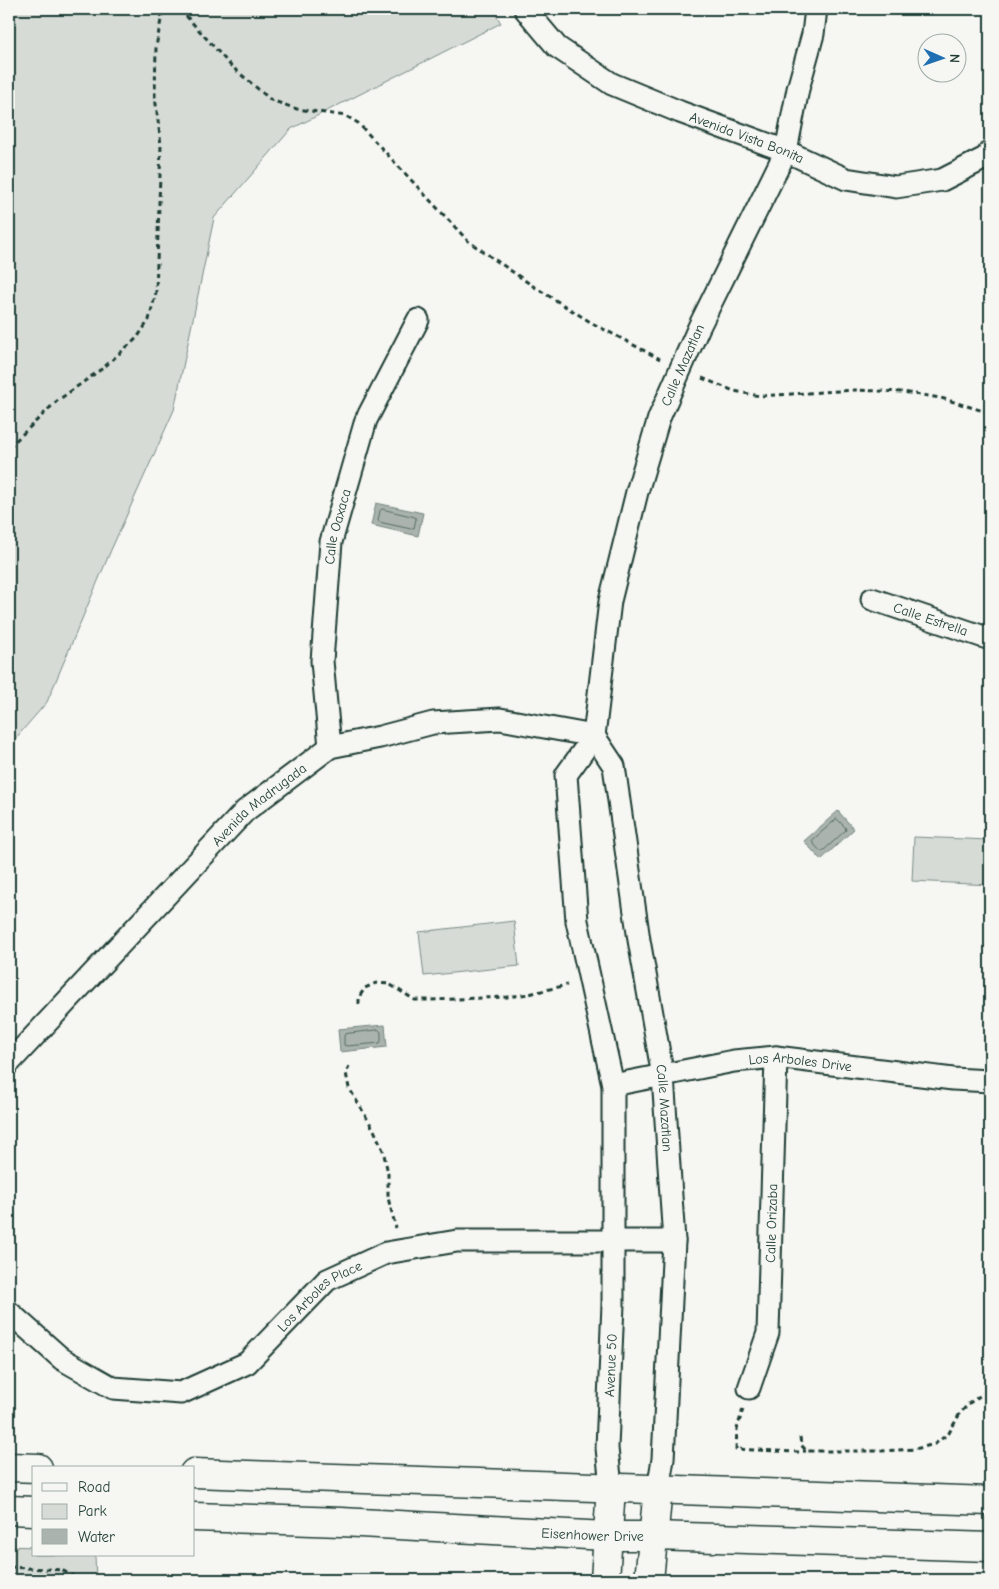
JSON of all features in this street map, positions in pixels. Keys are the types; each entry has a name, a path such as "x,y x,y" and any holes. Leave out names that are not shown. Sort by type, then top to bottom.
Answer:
{"main road":[{"path":"9,1467 32,1468"},
{"path":"195,1473 990,1501"},
{"path":"606,1580 611,1487"},
{"path":"649,1580 658,1489"},
{"path":"9,1510 32,1511"},
{"name":"Eisenhower Drive","path":"195,1517 341,1522 607,1536 990,1547"}],"street":[{"name":"Avenida Vista Bonita","path":"524,9 556,47 612,84 680,112 786,151 846,179 896,187 942,180 987,156 990,151"},
{"name":"Calle Mazatlan","path":"614,1242 613,1085 577,921 566,775 594,736 610,601 637,492 659,418 699,327 786,151 798,89 813,34 816,9"},
{"name":"Calle Oaxaca","path":"330,747 322,661 331,542 366,420 418,320"},
{"name":"Calle Estrella","path":"872,599 990,639"},
{"name":"Avenida Madrugada","path":"9,1063 244,811 330,747 380,737 433,723 500,719 594,736"},
{"name":"Calle Mazatlan","path":"594,736 614,766 639,940 663,1076 674,1241 663,1459 658,1489"},
{"name":"Los Arboles Drive","path":"613,1085 734,1061 776,1057 953,1079 990,1081"},
{"name":"Calle Orizaba","path":"749,1388 768,1333 776,1057"},
{"name":"Los Arboles Place","path":"9,1312 62,1359 113,1388 181,1393 247,1363 327,1280 386,1253 457,1241 674,1241"},
{"name":"Avenue 50","path":"611,1487 607,1448 614,1304 614,1242"}],"path":[{"path":"9,448 57,402 104,368 136,338 148,320 156,292 161,144 155,96 156,47 163,9"},
{"path":"180,9 232,66 271,100 297,109 346,116 358,123 468,241 533,286 592,323 681,369 734,391 760,396 854,390 902,392 941,398 990,413"},
{"path":"359,1004 359,997 365,988 376,983 389,984 416,1000 431,1000 529,994 590,980"},
{"path":"349,1066 346,1073 349,1088 374,1130 383,1150 388,1173 388,1198 404,1250"},
{"path":"749,1388 737,1429 736,1449 797,1452 880,1452 915,1449 935,1444 949,1433 968,1404 990,1389"},
{"path":"800,1437 801,1446 807,1451"},
{"path":"9,1567 62,1570 76,1578 76,1580"}],"green space":[{"path":"9,9 492,9 501,23 291,129 214,218 174,410 111,550 47,702 9,746"},
{"path":"914,837 990,840 990,885 912,881"},
{"path":"514,921 519,966 424,976 419,932"},
{"path":"9,1546 32,1547 32,1556 95,1556 96,1580 9,1580"}],"water":[{"path":"376,503 423,513 418,536 371,525"},
{"path":"838,811 854,829 821,860 804,841"},
{"path":"385,1025 387,1047 340,1052 338,1029"}]}
